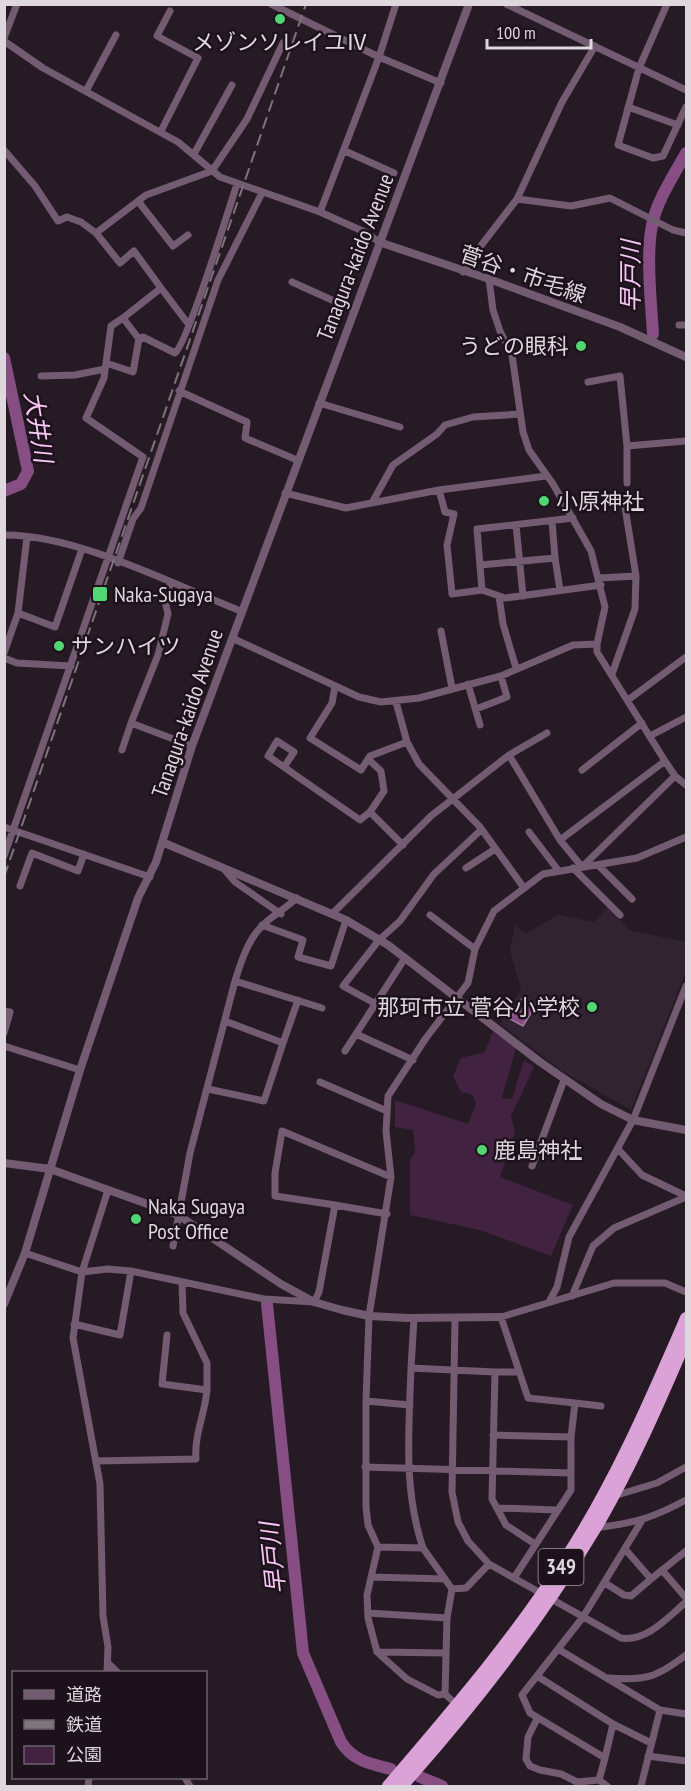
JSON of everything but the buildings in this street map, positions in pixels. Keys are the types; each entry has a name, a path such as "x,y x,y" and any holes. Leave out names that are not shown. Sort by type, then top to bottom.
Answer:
{"highway":[{"name":"349","path":"388,1786 547,1596 622,1462 687,1318"},
{"name":"349","path":"402,1786 502,1665 597,1525 654,1416 687,1340"}],"street":[{"path":"17,4 4,39 19,54 161,131 194,154 212,171 237,184 320,212 367,233 379,243"},
{"path":"271,4 379,57 441,83"},
{"path":"320,212 345,151 396,4"},
{"path":"506,4 687,90"},
{"path":"667,4 639,68 618,145 654,158 663,156 687,107"},
{"name":"Tanagura-kaido Avenue","path":"4,1304 25,1253 81,1070 138,898 150,877 162,842 192,746 297,460 441,83 468,5"},
{"path":"161,131 198,58 157,36 170,11"},
{"path":"86,91 116,35"},
{"path":"96,233 146,195 212,171 247,119 283,43"},
{"path":"464,272 473,256 517,200 551,123 595,46"},
{"path":"194,154 232,85"},
{"path":"628,107 678,125"},
{"path":"4,150 35,186 58,221 67,217 81,222 96,233 120,263 134,251 189,325"},
{"path":"345,151 394,173"},
{"path":"139,339 142,337 175,353 180,349 237,184"},
{"path":"118,563 133,519 141,507 218,280 262,193"},
{"path":"517,200 571,206 610,198 673,230 687,233"},
{"path":"138,201 173,246 188,235"},
{"name":"菅谷・市毛線","path":"379,243 489,279 620,327 687,357"},
{"path":"489,279 493,310 512,355 520,414 529,450 573,518 591,551 600,581 605,608 597,652 664,761 675,776 687,786"},
{"path":"292,282 354,310"},
{"path":"4,856 143,457 86,417 105,366 111,326 161,288"},
{"path":"41,376 75,375 105,366 133,372 139,339 123,318"},
{"path":"588,382 620,376 627,446 627,483"},
{"path":"179,391 247,422 245,438 297,460"},
{"path":"319,403 400,427"},
{"path":"373,501 393,465 437,434 445,425 473,417 520,414"},
{"path":"627,446 687,441"},
{"path":"285,493 346,507 439,490 546,476"},
{"path":"439,490 445,512 454,514 447,545 452,594 482,590 505,598 560,591 600,581 636,576"},
{"path":"612,674 635,609 636,576 624,501"},
{"path":"482,590 477,529 573,518"},
{"path":"552,521 560,591"},
{"path":"516,525 523,596"},
{"path":"4,535 27,537 82,549 241,611"},
{"path":"4,653 18,613 27,537"},
{"path":"18,613 55,627 82,549"},
{"path":"480,565 555,558"},
{"path":"122,750 158,655 168,614 165,601 170,584"},
{"path":"499,596 503,624 516,668"},
{"path":"441,631 452,688"},
{"path":"232,638 370,701 396,702 501,676 573,645 597,644"},
{"path":"628,700 687,657"},
{"path":"4,658 17,663 71,666"},
{"path":"476,709 507,697 501,676"},
{"path":"468,684 480,725"},
{"path":"335,686 332,703 310,738 361,770 368,759 407,742"},
{"path":"396,702 407,742 419,764 482,830 524,888"},
{"path":"650,736 687,717"},
{"path":"131,723 192,746"},
{"path":"582,770 642,723"},
{"path":"333,913 431,816 509,755 547,732"},
{"path":"509,755 560,840 582,867"},
{"path":"284,767 360,820 370,812 384,790 381,771 368,759"},
{"path":"560,840 664,761"},
{"path":"582,867 675,776"},
{"path":"370,812 403,845"},
{"path":"4,827 150,877"},
{"path":"375,1004 343,986 379,940 400,921 434,873 482,830"},
{"path":"529,832 558,870"},
{"path":"457,1705 445,1695 438,1695 407,1679 377,1652 368,1613 367,1595 378,1547 368,1525 365,1467 369,1316 387,1214 391,1177 386,1131 388,1096 426,1038 468,983 475,949 495,911 543,874 637,858 687,837"},
{"path":"162,842 346,920 405,958 564,1080 633,1120 687,1130"},
{"path":"466,868 495,849"},
{"path":"20,886 32,853 78,870 84,855"},
{"path":"598,865 632,899"},
{"path":"573,868 620,915"},
{"path":"224,869 235,882 280,914"},
{"path":"173,1246 190,1153 244,953 262,925 280,914 297,898"},
{"path":"430,915 475,949"},
{"path":"262,925 303,940 298,957 331,966 346,920"},
{"path":"345,1051 405,958"},
{"path":"235,981 322,1008"},
{"path":"549,1302 557,1287 569,1237 633,1120 687,986"},
{"path":"208,1089 264,1101 298,1000"},
{"path":"4,1011 10,1012 4,1034"},
{"path":"225,1021 283,1043"},
{"path":"356,1034 413,1060"},
{"path":"4,1046 81,1070"},
{"path":"532,1166 564,1080"},
{"path":"320,1082 387,1111"},
{"path":"387,1214 275,1196 275,1173 282,1131 391,1177"},
{"path":"618,1149 642,1175 687,1197"},
{"path":"4,1162 50,1169 178,1215 262,1273 314,1302"},
{"path":"106,1671 108,1663 103,1616 101,1504 85,1394 75,1353 74,1324 82,1272 108,1190"},
{"path":"572,1296 593,1246 614,1228 687,1197"},
{"path":"314,1302 319,1292 335,1205"},
{"path":"25,1253 82,1272 108,1269 131,1271 264,1299 314,1302 369,1316 455,1319 501,1317 614,1283 665,1283 687,1292"},
{"path":"74,1324 120,1335 131,1271"},
{"path":"96,1461 196,1459 195,1444 205,1411 207,1363 183,1313 182,1282"},
{"path":"501,1317 528,1398 601,1406"},
{"path":"414,1318 407,1468 412,1511 423,1548 452,1589 447,1618 445,1695"},
{"path":"455,1319 452,1492 458,1522 468,1540 489,1564 621,1638 636,1638 653,1629 687,1600 662,1570"},
{"path":"167,1335 162,1384 207,1390"},
{"path":"411,1368 454,1372 519,1372"},
{"path":"495,1372 492,1499 506,1525 535,1544"},
{"path":"366,1401 410,1405"},
{"path":"514,1578 571,1490 571,1437 575,1403"},
{"path":"493,1435 571,1437"},
{"path":"365,1467 571,1473"},
{"path":"613,1496 657,1483 687,1467"},
{"path":"597,1525 602,1527 640,1522 662,1514 687,1500"},
{"path":"496,1508 558,1510"},
{"path":"605,1758 537,1719 530,1713 522,1695 583,1617 640,1522"},
{"path":"378,1547 423,1548"},
{"path":"625,1549 651,1579"},
{"path":"605,1583 624,1595 631,1596 687,1551"},
{"path":"452,1589 466,1588 489,1564"},
{"path":"370,1577 445,1578"},
{"path":"368,1613 447,1618"},
{"path":"558,1649 660,1710 687,1714"},
{"path":"377,1652 446,1653"},
{"path":"607,1678 637,1680 651,1678 687,1655"},
{"path":"108,1663 116,1671"},
{"path":"537,1676 613,1724 651,1743"},
{"path":"634,1694 637,1680"},
{"path":"641,1786 660,1710"},
{"path":"537,1719 528,1737 525,1760 530,1766 561,1774 577,1782 599,1780 607,1786"},
{"path":"599,1780 613,1724"},
{"path":"648,1756 687,1761"}],"shaded area":[{"name":"那珂市立 菅谷小学校","path":"607,908 629,930 686,942 686,972 631,1110 562,1071 500,1024 521,989 510,950 515,925 526,933 558,915 594,922"},
{"path":"523,997 536,1005 523,1026 510,1019"}],"green space":[{"path":"493,1031 516,1048 502,1098 512,1099 524,1060 534,1067 511,1116 515,1132 500,1177 573,1205 551,1256 480,1230 410,1215 410,1160 415,1152 413,1130 395,1127 395,1100 468,1124 476,1104 473,1095 461,1092 453,1076 461,1058 485,1052"}],"waterway":[{"name":"早戸川","path":"653,334 649,265 652,225 662,197 686,153"},
{"name":"大井川","path":"4,358 28,471 21,484 4,491"},
{"name":"早戸川","path":"267,1304 303,1653 341,1742 357,1758 391,1769"},
{"name":"早戸川","path":"420,1777 442,1786"}],"railway":[{"path":"4,877 306,4"}],"place":[{"name":"メゾンソレイユⅣ","path":"280,19"},
{"name":"うどの眼科","path":"581,346"},
{"name":"小原神社","path":"544,501"},
{"name":"Naka-Sugaya","path":"100,594"},
{"name":"サンハイツ","path":"59,646"},
{"name":"那珂市立 菅谷小学校","path":"592,1007"},
{"name":"鹿島神社","path":"482,1150"},
{"name":"Naka Sugaya Post Office","path":"136,1219"}]}
